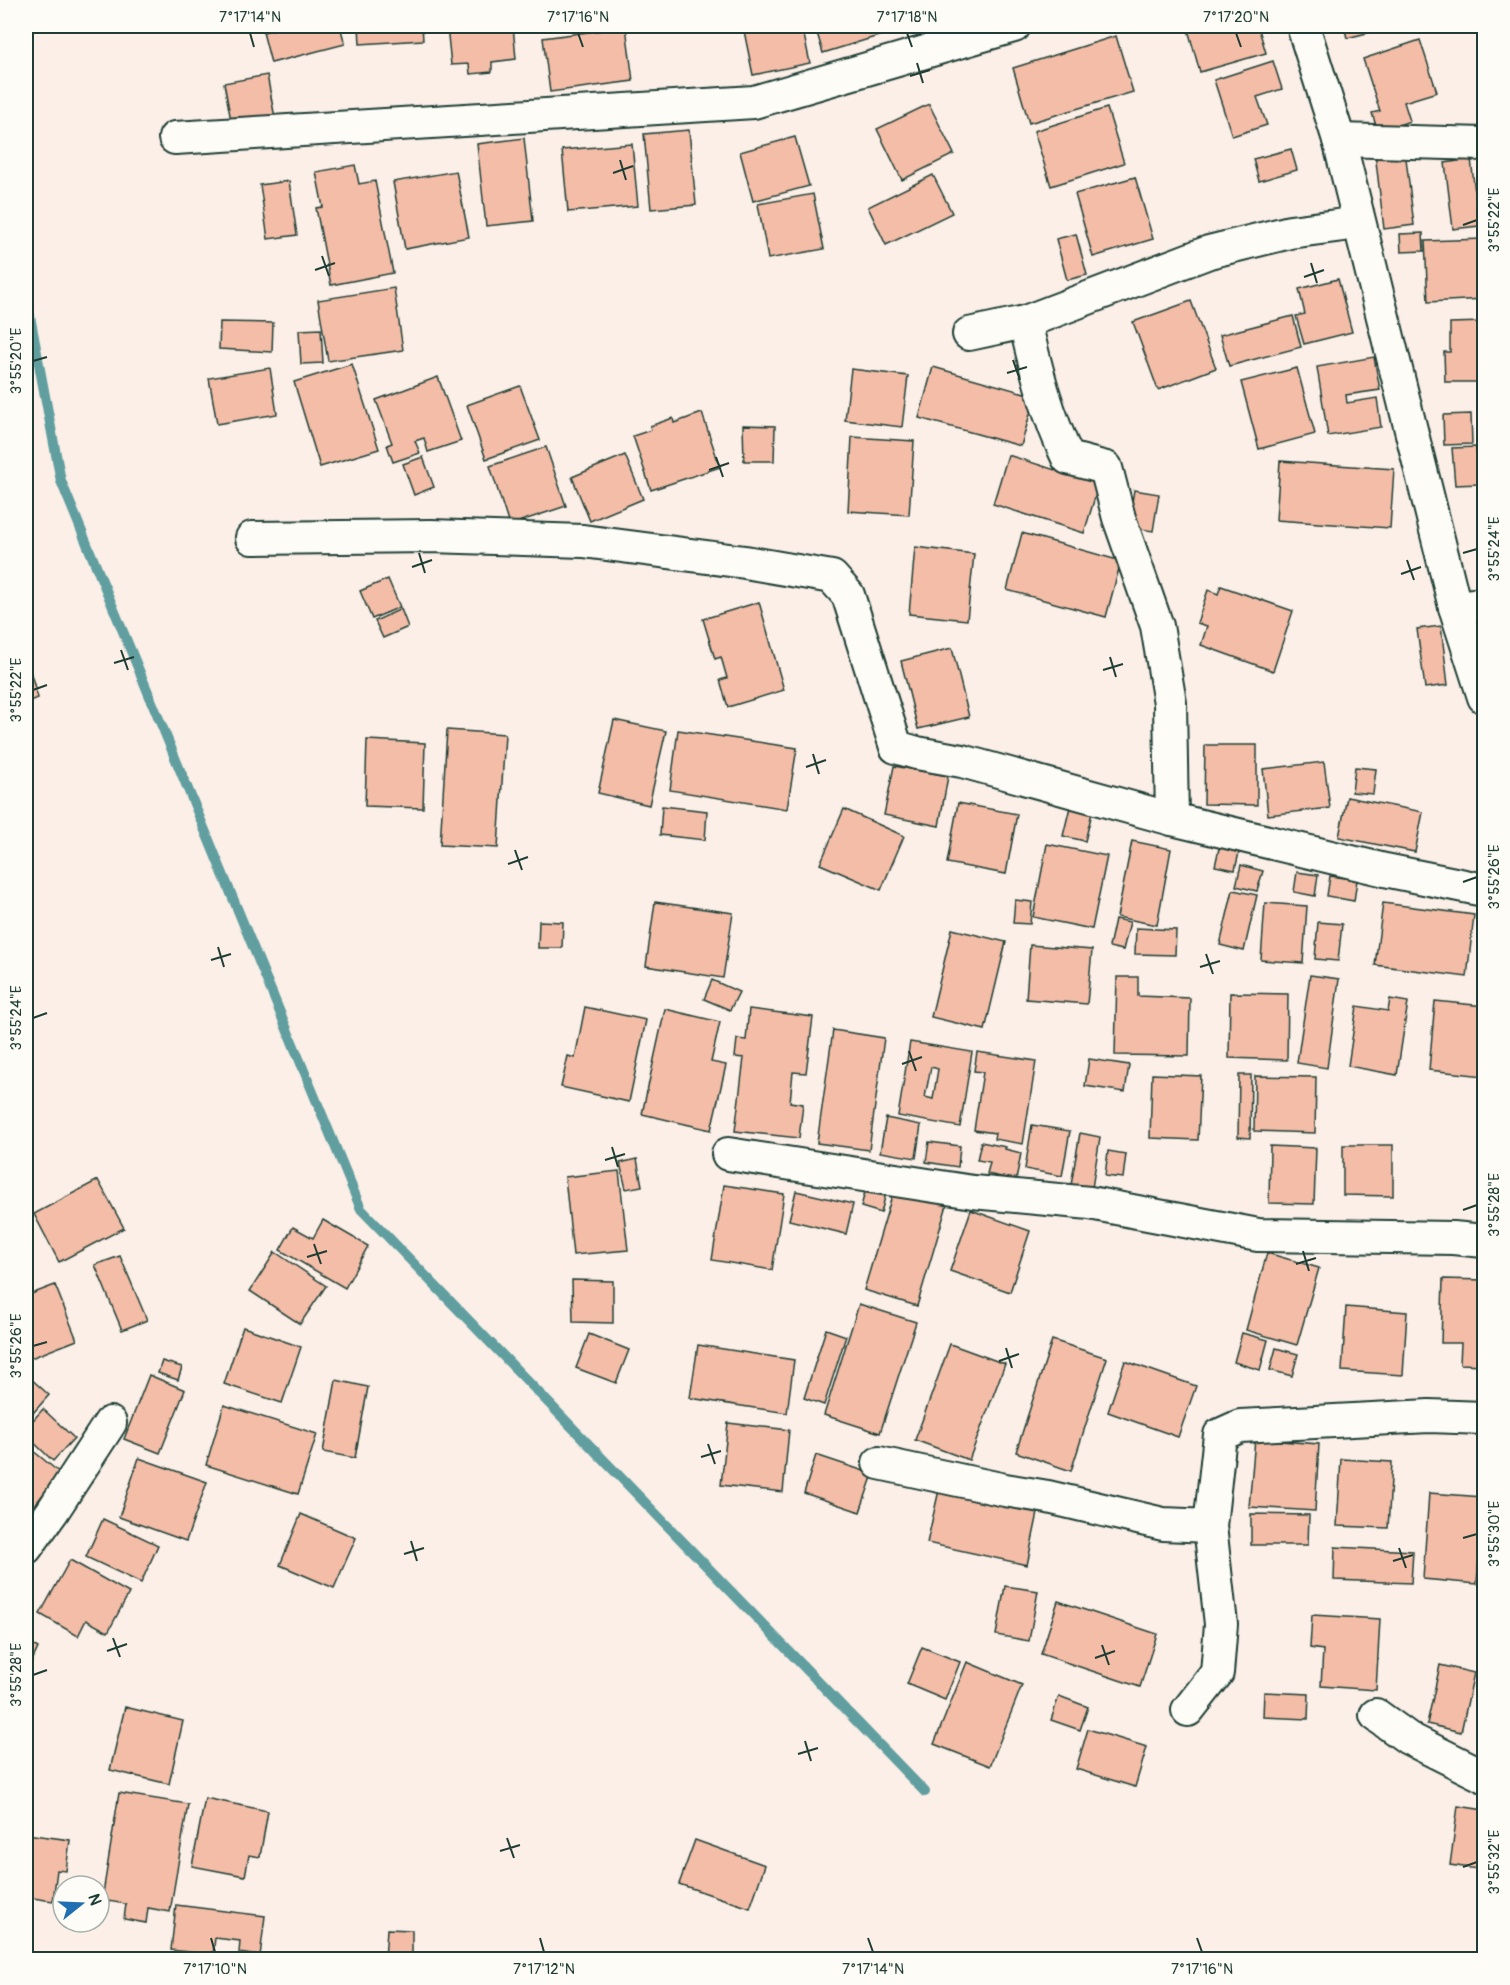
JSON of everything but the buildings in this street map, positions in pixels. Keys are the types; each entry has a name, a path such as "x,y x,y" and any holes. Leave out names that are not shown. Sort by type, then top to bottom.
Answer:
{"street":[{"path":"175,138 754,102 1014,26"},
{"path":"1303,26 1339,140 1359,223 1470,605 1485,697"},
{"path":"1339,140 1485,144"},
{"path":"969,334 1025,322 1209,252 1290,232 1359,223"},
{"path":"1025,322 1039,378 1058,436 1068,458 1106,468 1119,518 1157,627 1170,703 1172,819"},
{"path":"252,538 431,536 583,541 745,562 832,577 848,595 896,747 962,761 1172,819 1385,870 1485,890"},
{"path":"728,1154 973,1192 1090,1203 1258,1235 1453,1238 1485,1241"},
{"path":"1188,1710 1217,1672 1221,1624 1210,1526 1220,1435 1240,1426 1429,1416 1485,1418"},
{"path":"26,1548 110,1423"},
{"path":"879,1463 1048,1497 1162,1524 1210,1526"},
{"path":"1376,1715 1408,1738 1485,1776"}],"waterway":[{"path":"26,295 61,481 361,1209 925,1792"}]}
